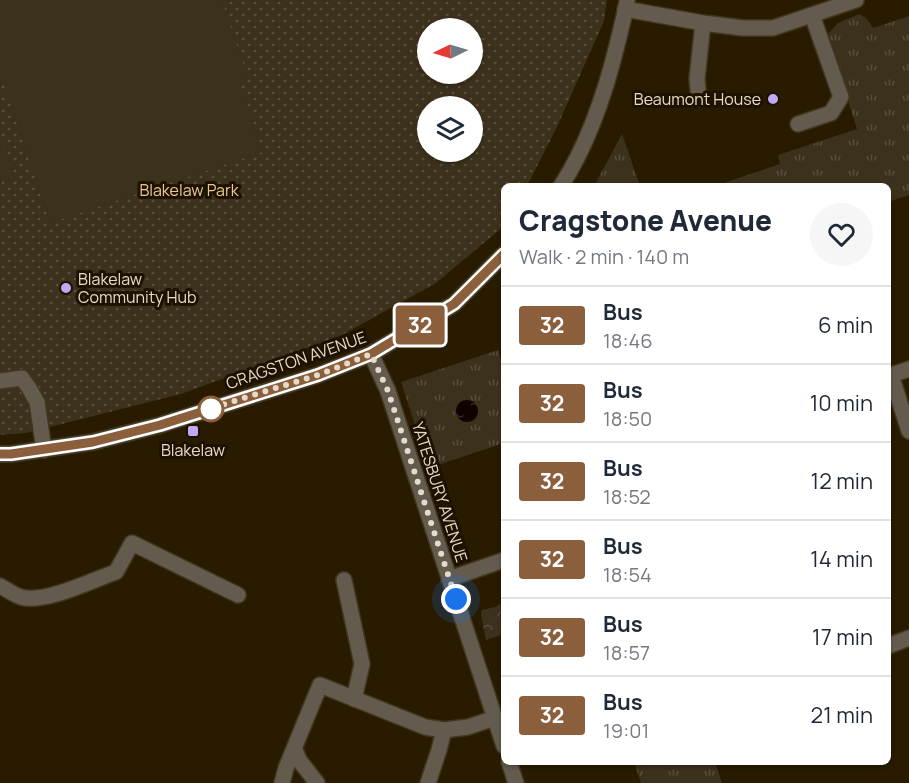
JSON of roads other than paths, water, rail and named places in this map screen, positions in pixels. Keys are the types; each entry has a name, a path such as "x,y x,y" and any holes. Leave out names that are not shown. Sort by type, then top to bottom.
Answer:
{"street":[{"path":"563,183 570,173 595,118 613,61 626,5 704,23 743,28 773,28 856,0"},
{"path":"798,124 831,113 841,97 812,15"},
{"path":"699,99 697,79 704,23"},
{"name":"CRAGSTON AVENUE","path":"0,454 93,442 160,425 318,375 371,354 454,304 501,257"},
{"name":"YATESBURY AVENUE","path":"371,354 388,391 501,737"},
{"path":"891,376 909,369"},
{"path":"0,381 22,378 29,388 37,402 44,450"},
{"path":"891,379 909,431"},
{"path":"0,586 21,597 50,596 116,572 132,543 238,596"},
{"path":"449,579 501,561"},
{"path":"344,580 362,660 362,669 354,699"},
{"path":"891,645 909,638"},
{"path":"282,783 320,685 418,724 444,729 468,728 495,718"},
{"path":"428,783 444,729"},
{"path":"294,750 317,783"},
{"path":"510,765 516,783"}],"water":[{"path":"463,400 471,400 478,407 478,415 471,422 463,422 456,415 456,407"}],"place":[{"name":"Beaumont House","path":"773,99"},
{"name":"Blakelaw Community Hub","path":"66,288"},
{"name":"Blakelaw","path":"193,431"}],"park label":[{"name":"Blakelaw Park","path":"189,190"}]}
